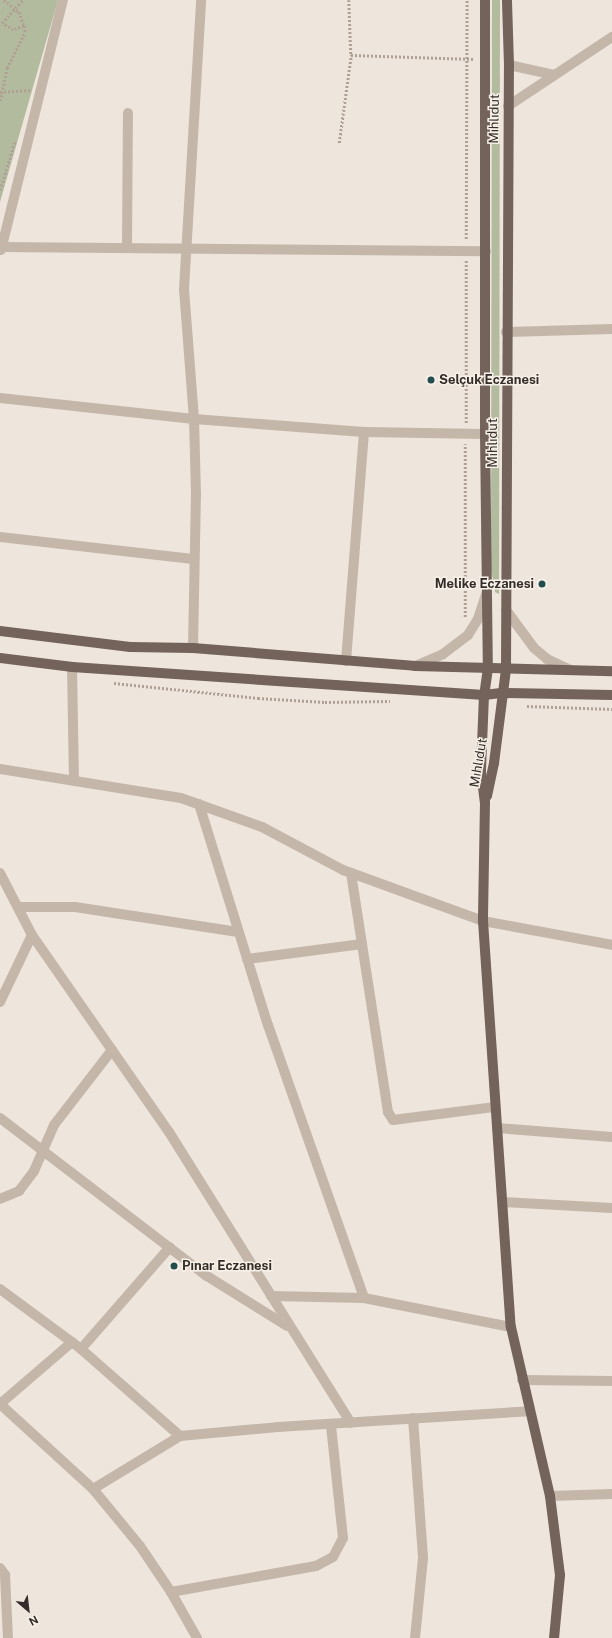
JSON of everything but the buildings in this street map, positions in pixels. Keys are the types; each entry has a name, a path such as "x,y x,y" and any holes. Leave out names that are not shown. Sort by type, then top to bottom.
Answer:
{"main road":[{"name":"Mıhlıdut","path":"485,0 485,434 488,668 484,695 481,771 486,802"},
{"name":"Mıhlıdut","path":"486,802 494,763 501,693 506,669 506,332 509,65 507,0"},
{"path":"0,631 130,647 192,648 415,666 612,671"},
{"path":"0,658 72,668 484,695 501,693 612,696"},
{"path":"486,802 484,921 495,1107 511,1326 529,1411 550,1496 560,1576 554,1638"}],"street":[{"path":"64,0 40,88 0,248 486,251"},
{"path":"192,648 193,559 196,495 194,420 184,289 185,249 201,0"},
{"path":"508,106 612,37"},
{"path":"509,65 554,75"},
{"path":"127,248 128,113"},
{"path":"506,332 612,328"},
{"path":"0,398 194,420 364,432 485,434"},
{"path":"346,661 364,432"},
{"path":"0,537 193,559"},
{"path":"415,666 443,654 468,635 478,619 487,592"},
{"path":"506,610 534,648 547,659 571,670"},
{"path":"72,668 74,781"},
{"path":"0,769 181,798 262,827 352,872 484,921 612,945"},
{"path":"199,804 246,959 364,1298"},
{"path":"352,872 388,1112 393,1120 495,1107"},
{"path":"1,877 32,935 169,1132 289,1327 351,1423"},
{"path":"18,907 75,907 238,932"},
{"path":"0,1002 32,935"},
{"path":"246,959 362,944"},
{"path":"0,1199 19,1191 34,1171 42,1149 54,1125 112,1050"},
{"path":"0,1118 207,1276 289,1327"},
{"path":"497,1128 612,1137"},
{"path":"503,1202 612,1208"},
{"path":"82,1350 170,1247"},
{"path":"0,1289 82,1350 180,1436"},
{"path":"271,1296 364,1298 511,1326"},
{"path":"72,1342 0,1404 93,1489 140,1546 172,1592 197,1638"},
{"path":"522,1380 612,1381"},
{"path":"93,1489 180,1436 278,1426 331,1425 412,1418 529,1411"},
{"path":"412,1418 423,1558 415,1638"},
{"path":"172,1592 316,1566 332,1557 343,1538 331,1425"},
{"path":"550,1496 612,1494"},
{"path":"0,1568 5,1575 8,1638"}],"path":[{"path":"0,101 6,68 12,55 21,43 24,26 16,8 4,0"},
{"path":"23,0 1,22 13,30 24,26"},
{"path":"339,144 351,55 349,0"},
{"path":"465,624 467,0"},
{"path":"351,55 485,59"},
{"path":"1,92 40,88"}],"green space":[{"path":"0,0 58,0 0,202"},
{"path":"492,0 500,0 499,594 495,592 491,569"}],"place":[{"name":"Selçuk Eczanesi","path":"431,380"},
{"name":"Melike Eczanesi","path":"542,584"},
{"name":"Pınar Eczanesi","path":"174,1266"}]}
